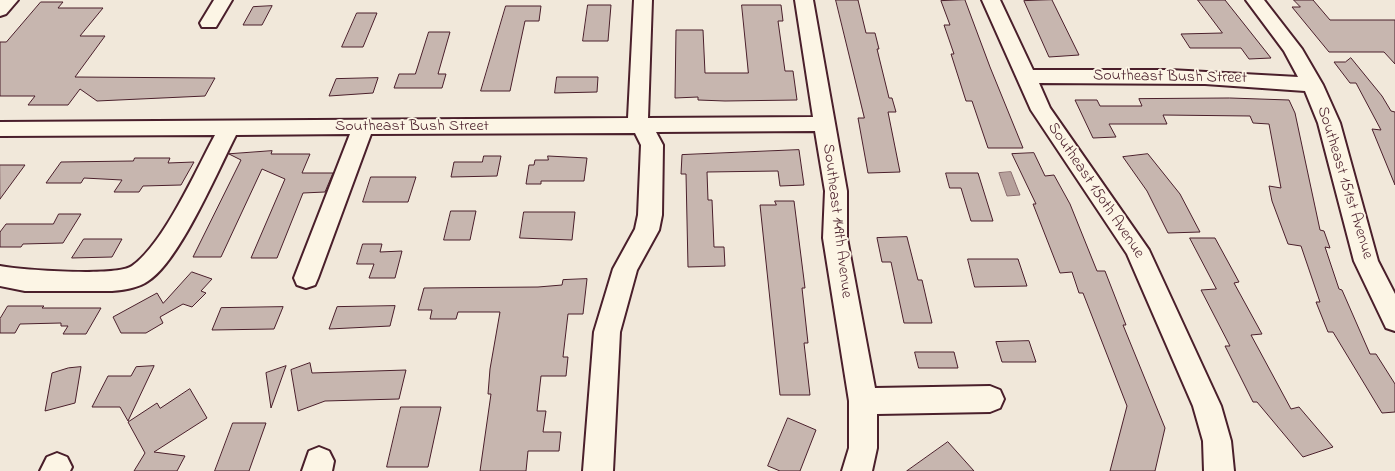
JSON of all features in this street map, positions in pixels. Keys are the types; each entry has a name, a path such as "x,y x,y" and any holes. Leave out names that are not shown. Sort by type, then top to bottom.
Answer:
{"street":[{"path":"0,10 10,0"},
{"path":"209,23 223,0"},
{"path":"598,471 607,332 625,269 649,222 652,145 638,118 643,0"},
{"name":"Southeast 149th Avenue","path":"804,0 823,124 836,191 835,238 863,401 864,448 857,471"},
{"name":"Southeast 150th Avenue","path":"991,0 1041,110 1137,250 1207,406 1217,441 1220,470"},
{"name":"Southeast 151st Avenue","path":"1255,0 1292,49 1313,85 1328,123 1366,261 1391,307"},
{"name":"Southeast Bush Street","path":"1026,77 1184,76 1244,78 1313,85"},
{"name":"Southeast Bush Street","path":"0,129 823,124"},
{"path":"306,278 363,127"},
{"path":"0,276 25,281 112,281 125,280 140,274 164,252 229,128"},
{"path":"863,401 990,399"}],"shaded area":[{"path":"1011,172 1020,195 1007,196 999,173"}],"building":[{"path":"836,0 858,0 866,33 875,33 889,98 892,98 896,112 888,112 900,172 868,173 858,118 864,118"},
{"path":"965,0 1023,148 988,148 972,101 966,101 951,54 954,54 944,25 950,25 941,1"},
{"path":"1052,0 1079,55 1049,57 1024,1"},
{"path":"1198,0 1225,0 1271,58 1249,59 1241,48 1190,48 1181,34 1222,33"},
{"path":"1294,0 1313,0 1330,20 1395,20 1395,64 1384,52 1329,52 1292,7 1300,7"},
{"path":"41,2 63,2 58,8 103,8 80,36 105,36 75,77 215,78 205,96 97,101 80,89 68,105 28,105 35,96 0,96 0,42 6,42"},
{"path":"588,5 611,5 608,41 583,41"},
{"path":"742,5 781,5 783,21 778,21 785,71 793,71 797,100 725,101 698,100 698,97 675,98 676,30 703,30 705,73 748,73"},
{"path":"272,6 262,25 243,25 253,7"},
{"path":"506,6 541,6 539,21 525,21 510,91 481,91"},
{"path":"357,13 377,13 363,47 342,47"},
{"path":"429,32 450,32 438,74 446,74 442,88 394,88 399,74 415,74"},
{"path":"1351,58 1382,96 1391,111 1395,112 1395,185 1372,129 1381,130 1356,83 1350,83 1334,62 1345,62"},
{"path":"557,77 598,77 597,92 555,93"},
{"path":"378,78 373,93 329,96 336,79"},
{"path":"1230,98 1289,100 1295,113 1320,230 1324,231 1330,248 1325,247 1339,289 1342,290 1370,354 1376,354 1395,384 1395,412 1382,413 1333,332 1328,332 1316,302 1320,302 1301,246 1288,244 1272,201 1269,186 1281,188 1269,124 1253,123 1250,116 1163,115 1167,124 1109,124 1116,137 1093,138 1075,100 1097,100 1100,106 1142,106 1139,99"},
{"path":"799,150 804,185 780,186 778,171 707,172 708,200 712,200 714,247 724,247 725,266 688,267 686,174 681,174 682,155"},
{"path":"272,151 271,154 310,154 302,173 333,173 325,192 303,193 277,258 251,258 285,179 262,169 221,257 193,257 241,160 229,154"},
{"path":"1034,153 1045,176 1054,175 1070,204 1097,271 1105,271 1126,325 1123,325 1165,428 1155,471 1110,471 1127,406 1083,293 1079,293 1072,272 1060,273 1033,204 1036,204 1012,154"},
{"path":"1148,154 1180,194 1200,232 1168,233 1147,191 1123,157"},
{"path":"484,156 501,156 497,176 451,177 454,162 482,162"},
{"path":"548,156 587,158 584,181 541,181 541,184 526,184 529,165 534,165 535,160 548,160"},
{"path":"135,158 170,158 168,163 194,162 181,185 143,186 139,192 114,192 122,180 84,178 81,183 46,183 61,162 133,161"},
{"path":"0,165 25,165 0,199"},
{"path":"946,173 978,173 993,221 971,221 961,188 950,188"},
{"path":"371,177 416,177 408,202 363,202"},
{"path":"775,201 794,201 805,288 802,288 808,343 804,343 810,395 780,395 760,205 776,205"},
{"path":"451,211 476,211 470,240 444,240"},
{"path":"524,212 575,212 572,240 520,238"},
{"path":"59,214 81,214 63,243 23,244 21,247 0,247 0,232 6,224 53,224"},
{"path":"907,237 918,280 922,280 932,323 904,323 891,262 882,262 877,238"},
{"path":"1190,238 1215,238 1239,282 1234,283 1262,334 1251,335 1291,409 1299,407 1333,447 1303,457 1257,402 1253,402 1225,346 1230,346 1201,290 1216,289"},
{"path":"84,239 122,239 112,257 72,258"},
{"path":"363,244 382,244 380,252 402,251 395,278 369,278 374,264 357,264"},
{"path":"968,259 1018,259 1027,286 975,287"},
{"path":"192,272 212,279 201,291 206,293 192,307 183,304 160,317 163,323 146,333 121,333 113,317 157,293 163,303"},
{"path":"587,279 583,314 568,314 563,357 568,357 566,376 541,376 537,411 546,411 543,432 561,432 559,451 528,451 526,471 480,471 491,394 488,394 490,369 500,312 458,312 456,319 430,319 432,310 418,310 424,288 538,287 562,285 563,280"},
{"path":"8,306 101,308 86,334 63,334 68,326 61,326 61,323 20,324 15,333 0,333 0,319"},
{"path":"395,306 390,326 329,329 337,307"},
{"path":"283,307 274,329 212,330 221,308"},
{"path":"1029,341 1036,362 1002,362 996,342"},
{"path":"915,352 954,352 958,368 919,368"},
{"path":"310,363 312,373 406,370 399,399 325,401 298,411 291,370"},
{"path":"154,366 128,421 120,407 92,407 108,376 131,376 136,367"},
{"path":"286,366 271,408 266,373"},
{"path":"81,367 75,403 45,411 52,373 68,368"},
{"path":"190,389 207,418 154,452 185,456 177,471 134,471 145,453 128,422 157,403 160,408"},
{"path":"401,407 441,407 428,467 387,467"},
{"path":"788,418 816,430 800,471 780,471 768,466"},
{"path":"233,423 266,423 249,471 215,471"},
{"path":"948,442 974,471 907,471"}]}
